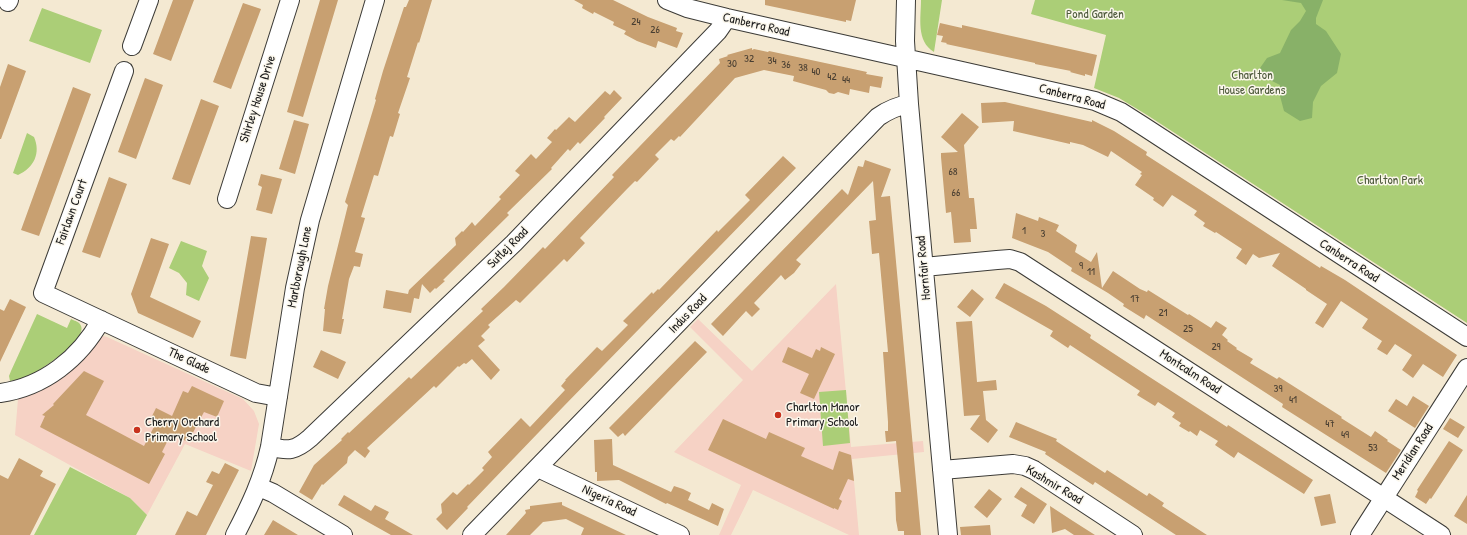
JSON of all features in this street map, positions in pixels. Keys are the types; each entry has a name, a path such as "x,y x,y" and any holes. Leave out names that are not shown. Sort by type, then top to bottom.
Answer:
{"street":[{"path":"132,46 149,0"},
{"name":"Shirley House Drive","path":"227,199 290,0"},
{"name":"Marlborough Lane","path":"235,535 259,487 266,466 301,253 375,0"},
{"name":"Canberra Road","path":"668,0 688,8 727,18 1095,101 1121,112 1467,337"},
{"name":"Hornfair Road","path":"906,0 906,58 948,535"},
{"name":"Sutlej Road","path":"270,447 286,450 300,446 310,438 514,243 718,31 727,18"},
{"name":"Fairlawn Court","path":"101,320 43,293 124,71"},
{"name":"Indus Road","path":"472,535 878,117 888,110 910,104"},
{"name":"Montcalm Road","path":"924,267 1010,259 1020,262 1441,535"},
{"path":"0,393 12,392 28,387 55,372 70,361 81,350 93,335 101,320"},
{"name":"The Glade","path":"101,320 256,393 278,397"},
{"name":"Meridian Road","path":"1360,535 1467,368"},
{"name":"Kashmir Road","path":"942,470 1013,464 1025,466 1034,470 1133,535"},
{"name":"Nigeria Road","path":"538,468 680,535"},
{"path":"259,487 273,493 343,535"}],"shaded area":[{"name":"Charlton Manor Primary School","path":"836,284 851,447 923,441 924,452 852,459 859,535 849,535 753,490 731,535 719,535 741,485 674,452 743,380 690,327 698,319 752,371"},
{"name":"Cherry Orchard Primary School","path":"103,336 243,399 254,411 259,424 251,471 185,444 147,515 130,498 15,435 18,399 39,391 48,385"}],"green space":[{"path":"921,0 942,0 934,52 924,42 922,35 920,21"},
{"path":"1035,0 1467,0 1467,323 1147,115 1119,98 1094,88 1106,35 1031,14"},
{"path":"1282,0 1323,0 1316,18 1316,24 1326,31 1341,54 1337,73 1321,86 1313,102 1312,118 1300,121 1284,111 1280,96 1280,85 1266,78 1260,68 1267,58 1280,53 1291,30 1300,21 1306,11 1301,3"},
{"path":"42,8 102,30 90,63 29,41"},
{"path":"27,133 34,137 36,143 37,149 35,159 24,172 18,175 13,173"},
{"path":"181,241 207,251 202,266 209,278 199,301 186,295 187,283 179,273 169,268"},
{"path":"37,314 67,328 71,319 80,324 81,332 71,346 44,367 31,375 10,381 9,376 11,371"},
{"path":"846,390 850,443 823,446 819,392"},
{"path":"70,467 130,498 147,515 136,535 34,535"}],"building":[{"path":"173,0 194,0 171,61 153,54"},
{"path":"320,0 338,0 303,117 287,112"},
{"path":"409,0 432,0 407,77 410,78 398,113 400,114 393,137 390,136 378,176 374,175 361,217 365,218 355,252 363,254 360,267 354,266 349,279 341,334 323,331 324,309 328,286 348,205 345,202 376,100 375,99 383,71 404,7 406,7"},
{"path":"574,0 613,0 648,17 677,28 676,31 683,33 677,48 658,41 656,48 637,41 624,34 626,31 613,25 614,22 582,8 583,5"},
{"path":"765,0 856,0 851,21 846,20 846,22 765,5"},
{"path":"243,3 261,9 231,89 213,82"},
{"path":"940,23 962,28 962,25 1097,55 1092,76 1085,74 1085,76 1070,72 1071,71 946,44 947,43 941,42 943,36 937,35"},
{"path":"752,48 752,50 769,51 867,72 866,74 883,77 881,88 870,86 869,93 850,89 849,95 838,92 834,94 829,93 826,90 793,81 794,76 764,70 735,78 680,137 679,136 674,141 671,139 655,155 659,159 637,182 635,181 627,189 580,238 585,243 567,262 564,259 520,303 516,300 488,325 490,327 481,336 485,340 478,346 500,370 491,380 472,359 466,364 464,363 459,367 458,366 436,388 434,386 367,448 370,451 365,458 355,450 348,457 347,463 323,485 322,484 312,500 299,492 314,465 409,377 411,379 483,311 481,309 543,247 545,249 614,177 612,175 720,63 719,59 728,56 727,55"},
{"path":"8,64 26,71 0,139 0,87"},
{"path":"145,78 163,85 136,159 118,152"},
{"path":"73,87 91,94 39,236 21,230"},
{"path":"614,90 622,98 604,117 605,118 580,144 578,142 570,151 568,149 551,168 552,169 507,213 509,215 443,280 445,281 430,293 422,284 419,299 414,298 411,313 383,308 386,290 408,294 409,290 456,245 455,238 472,222 475,226 501,199 499,197 520,175 515,171 531,154 536,159 552,142 547,138 555,129 556,130 569,117 575,122 605,91 610,95"},
{"path":"201,99 219,106 190,185 172,179"},
{"path":"1005,102 1092,122 1092,120 1114,131 1147,152 1146,155 1320,268 1321,266 1345,280 1457,355 1443,377 1423,364 1413,378 1402,370 1412,355 1395,344 1387,355 1377,349 1382,341 1362,328 1368,319 1341,301 1323,328 1315,323 1327,304 1272,266 1280,253 1259,258 1253,254 1246,265 1236,258 1242,249 1216,232 1215,233 1203,226 1205,223 1194,215 1197,211 1172,195 1163,207 1153,200 1154,198 1135,185 1142,175 1140,174 1142,172 1111,151 1108,157 1083,145 1070,142 1070,144 1013,131 1014,121 982,123 981,103"},
{"path":"962,113 979,127 964,145 969,198 974,198 977,229 970,229 971,242 954,243 951,212 946,213 941,153 958,152 941,137"},
{"path":"294,120 309,124 295,174 279,169"},
{"path":"783,156 796,168 563,407 467,507 468,508 447,530 436,519 442,513 441,504 453,492 457,495 484,470 482,468 492,457 488,452 521,418 530,427 565,390 561,386 565,380 597,347 602,351 628,325 623,321 652,292 653,294 658,289 659,290 717,230 718,232 750,200 745,195"},
{"path":"865,160 891,169 881,197 890,196 921,535 904,535 904,531 898,531 896,520 895,492 901,492 896,441 886,442 885,431 888,431 888,422 883,352 888,352 879,253 872,254 869,221 876,220 873,181 796,260 801,264 794,273 785,280 781,275 754,303 760,309 752,317 746,311 723,336 711,324 842,189 848,195 858,166 863,167"},
{"path":"261,174 282,179 272,214 256,210 262,187 258,185"},
{"path":"109,177 127,184 100,258 82,252"},
{"path":"1016,213 1038,221 1039,217 1059,225 1056,231 1077,245 1075,252 1091,262 1097,252 1102,288 1113,271 1140,289 1147,292 1148,290 1211,328 1216,321 1227,328 1222,335 1228,340 1227,341 1237,348 1236,349 1253,359 1250,363 1277,379 1279,377 1371,437 1375,431 1388,440 1387,441 1401,450 1386,473 1282,407 1283,404 1146,315 1144,319 1123,306 1124,304 1071,271 1072,268 1048,252 1012,238"},
{"path":"251,236 267,238 246,359 230,356"},
{"path":"151,238 169,244 150,297 201,321 193,338 138,313 131,294"},
{"path":"1004,283 1046,306 1091,335 1090,338 1148,376 1227,427 1228,425 1313,480 1304,494 1238,452 1234,458 1215,445 1218,441 1200,430 1197,436 1179,426 1181,423 1172,417 1175,413 1158,402 1155,406 1137,395 1140,391 1070,345 1068,348 1050,336 1053,331 995,298"},
{"path":"972,289 984,299 970,317 957,307"},
{"path":"10,299 26,307 0,362 0,309 4,311"},
{"path":"972,321 977,382 996,380 997,390 983,391 986,420 998,430 988,443 970,429 980,415 964,416 956,322"},
{"path":"695,341 707,352 625,436 623,433 618,437 609,428"},
{"path":"788,347 812,358 816,349 820,351 821,347 835,354 814,399 800,393 809,374 782,362"},
{"path":"321,350 346,362 338,379 313,367"},
{"path":"84,371 104,381 86,415 144,446 156,423 150,420 156,408 172,416 183,391 188,393 192,386 224,401 217,417 204,412 188,442 171,434 162,452 165,454 149,484 40,427 45,416 42,415 54,405 53,404"},
{"path":"1413,396 1429,406 1415,428 1388,411 1396,399 1407,406"},
{"path":"1450,418 1465,427 1458,438 1443,429"},
{"path":"723,419 766,439 769,432 805,448 801,456 833,470 839,451 851,455 854,481 848,479 839,499 842,501 838,510 708,450"},
{"path":"1016,422 1057,439 1056,441 1105,473 1107,470 1147,496 1149,493 1164,503 1162,506 1207,535 1176,535 1095,482 1093,485 1045,454 1046,452 1009,437"},
{"path":"612,439 613,465 671,492 674,486 683,489 691,493 688,500 709,510 712,503 724,509 718,526 667,503 666,504 619,480 597,481 597,472 595,472 594,440"},
{"path":"1449,441 1463,450 1431,499 1430,498 1426,504 1415,497 1418,491 1417,490"},
{"path":"19,458 43,471 40,476 56,484 30,535 0,535 0,475 8,479"},
{"path":"225,463 239,470 206,535 175,535 187,511 197,516 213,485 206,482 212,471 219,474"},
{"path":"1021,487 1047,504 1034,524 1021,516 1027,505 1014,497"},
{"path":"989,489 1002,499 987,518 974,507"},
{"path":"1330,494 1336,523 1321,526 1314,497"},
{"path":"344,495 371,511 375,505 389,512 385,519 413,535 391,535 338,505"},
{"path":"1467,495 1467,524 1454,516"},
{"path":"562,502 562,505 626,535 581,535 584,528 566,519 543,522 530,535 506,535 526,513 525,510 530,509 530,506"},
{"path":"1050,506 1095,535 1074,535 1065,529 1052,533"},
{"path":"273,520 298,535 264,535"},
{"path":"990,525 991,535 961,535 960,527"}],"place":[{"name":"Charlton Manor Primary School","path":"778,415"},
{"name":"Cherry Orchard Primary School","path":"137,430"}],"park label":[{"name":"Pond Garden","path":"1095,15"},
{"name":"Charlton House Gardens","path":"1252,84"},
{"name":"Charlton Park","path":"1390,181"}]}
